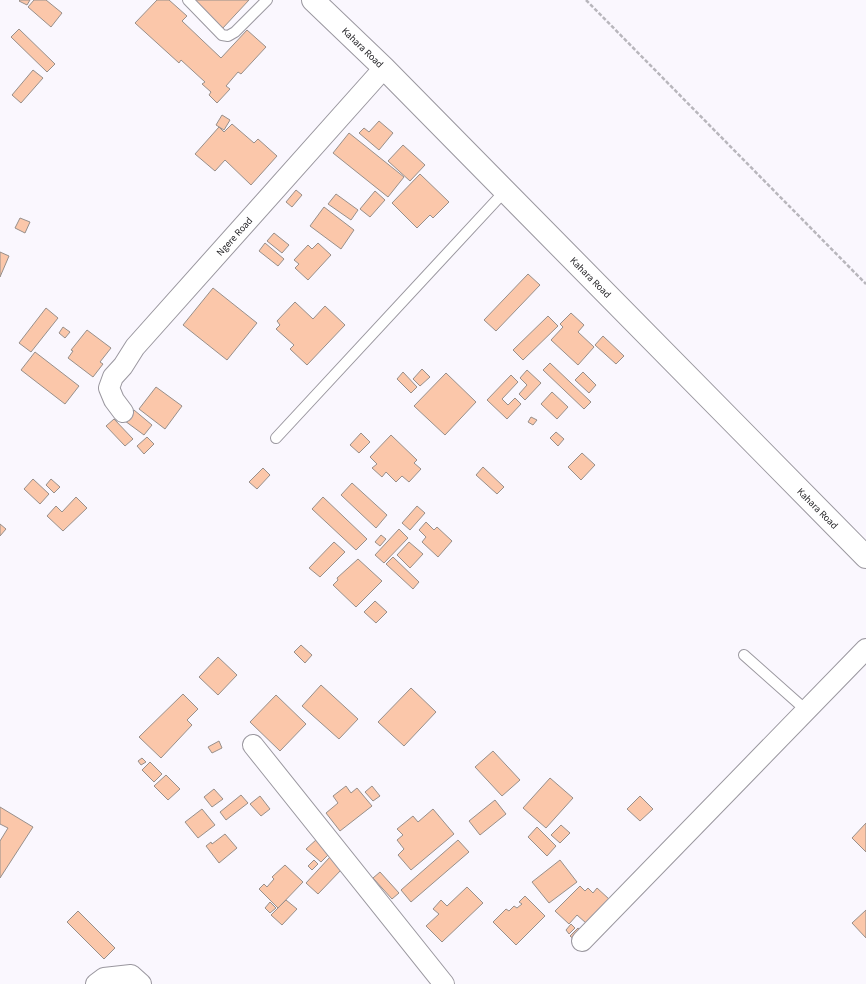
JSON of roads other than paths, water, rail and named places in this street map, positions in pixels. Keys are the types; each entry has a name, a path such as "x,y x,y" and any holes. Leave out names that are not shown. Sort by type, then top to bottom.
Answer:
{"street":[{"name":"Kahara Road","path":"313,0 384,68 866,557"},
{"name":"Ngere Road","path":"123,412 114,400 109,388 113,377 123,366 135,347 384,68"},
{"path":"582,941 866,649"},
{"path":"253,745 444,984"},
{"path":"96,984 104,978 130,975 141,984"}],"lane":[{"path":"188,0 222,35 228,36 235,32 267,0"},
{"path":"276,438 505,191"},
{"path":"744,655 807,711"}]}
